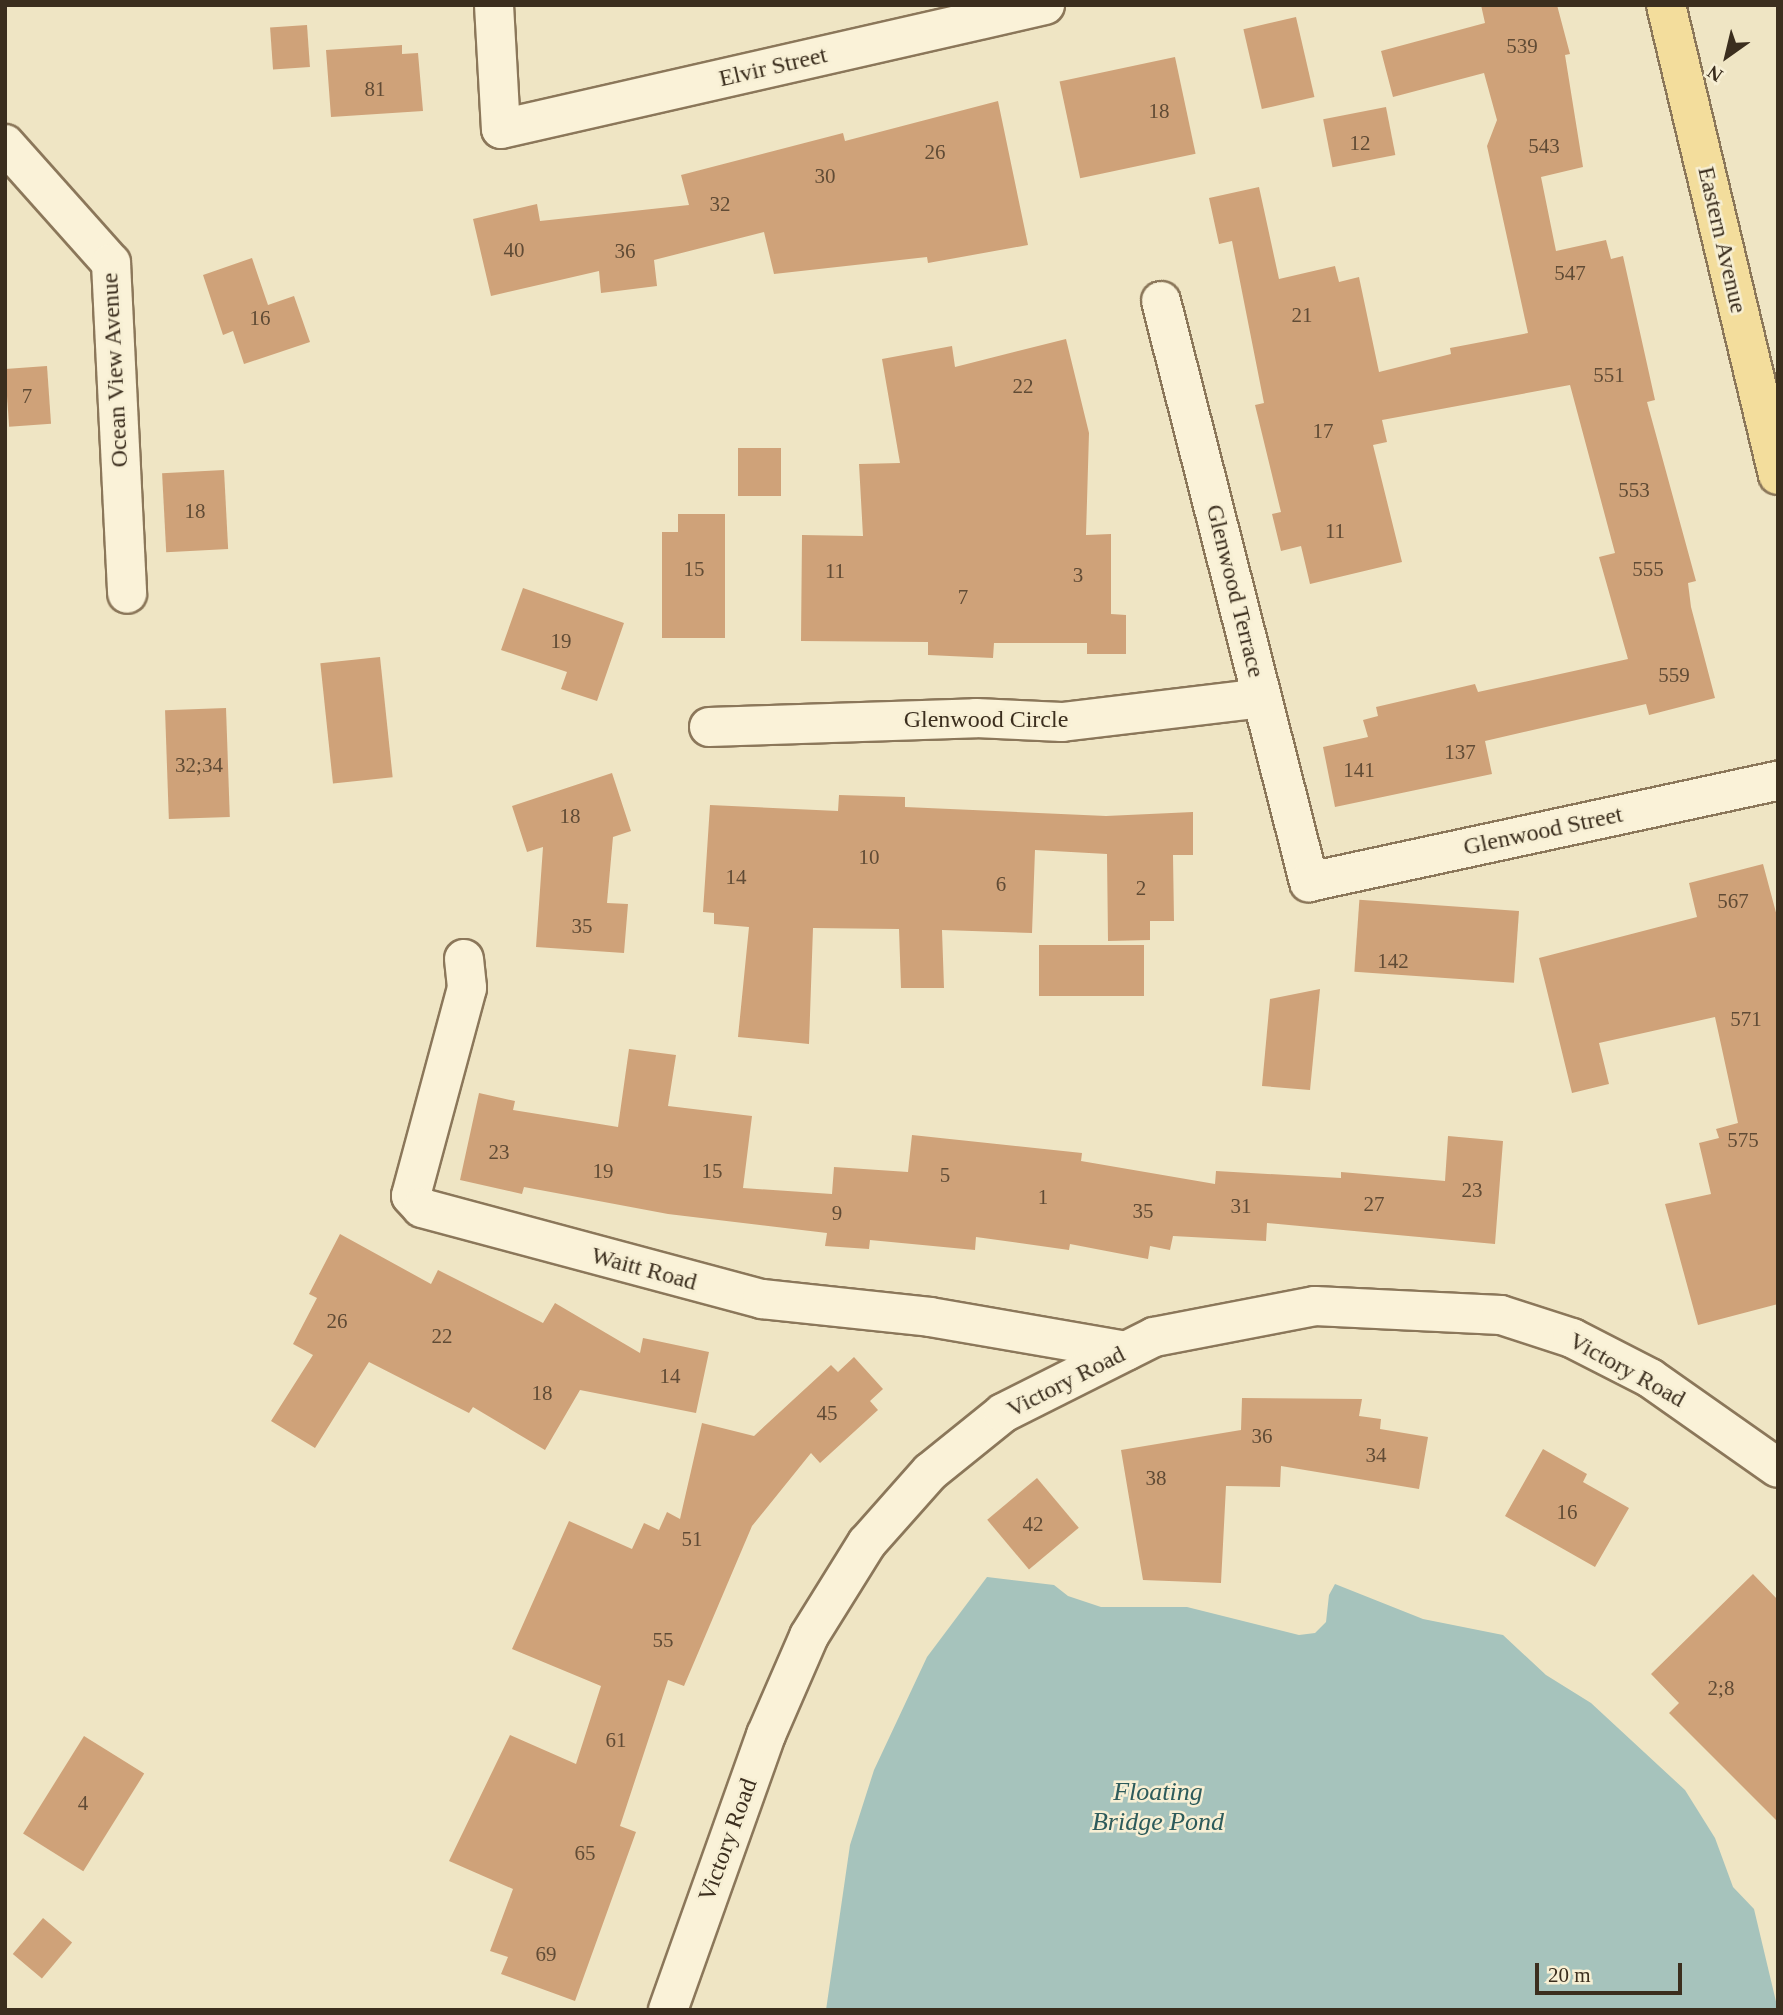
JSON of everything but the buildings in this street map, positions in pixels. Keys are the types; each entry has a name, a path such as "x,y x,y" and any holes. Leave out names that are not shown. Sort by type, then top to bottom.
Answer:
{"main road":[{"name":"Eastern Avenue","path":"1666,5 1778,475"}],"street":[{"name":"Elvir Street","path":"494,5 501,130 1045,5"},
{"name":"Ocean View Avenue","path":"5,144 111,263 127,594"},
{"name":"Glenwood Terrace","path":"1161,301 1309,881"},
{"name":"Glenwood Circle","path":"709,727 976,718 1062,722 1262,698"},
{"name":"Glenwood Street","path":"1309,881 1778,781"},
{"name":"Waitt Road","path":"464,959 467,988 411,1196 422,1208 762,1299 930,1317 1126,1351"},
{"name":"Victory Road","path":"668,2010 766,1735 809,1636 867,1543 930,1472 1003,1413 1154,1337 1204,1325 1315,1306 1501,1315 1572,1338 1650,1378 1778,1468"}],"water":[{"name":"Floating Bridge Pond","path":"987,1577 1054,1585 1068,1596 1101,1607 1187,1607 1299,1635 1315,1633 1326,1622 1329,1595 1335,1584 1423,1619 1503,1635 1546,1675 1591,1703 1685,1790 1715,1838 1733,1887 1754,1909 1778,2010 826,2010 850,1845 874,1770 927,1657"}]}
